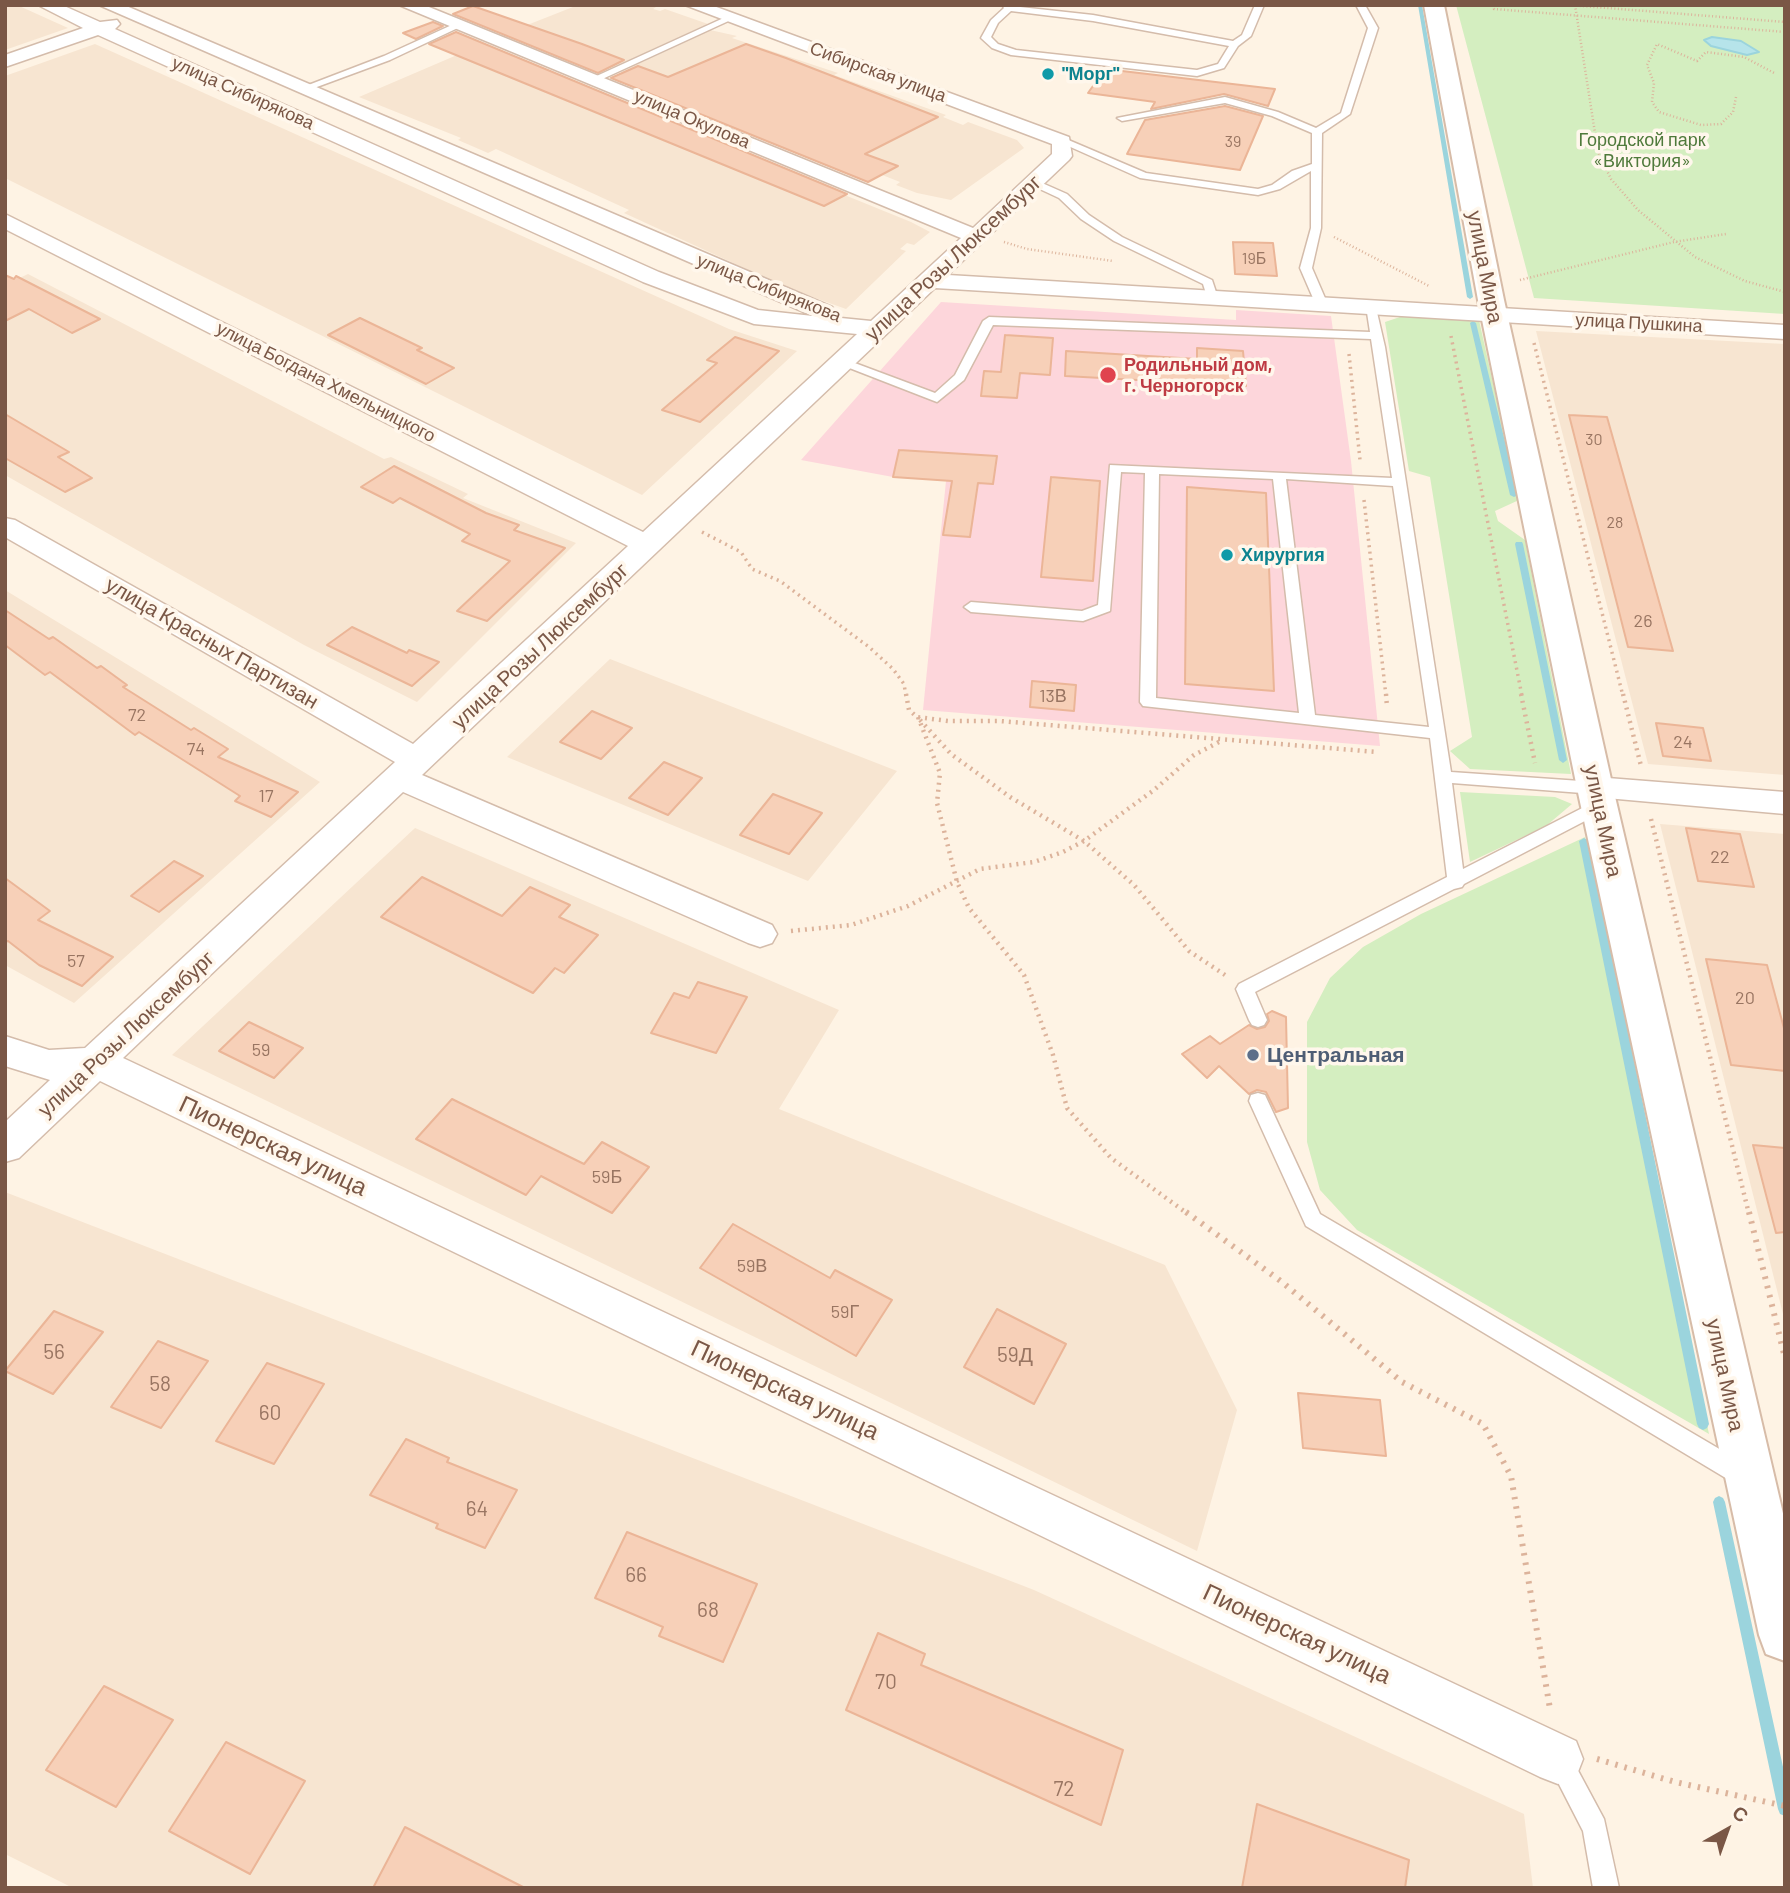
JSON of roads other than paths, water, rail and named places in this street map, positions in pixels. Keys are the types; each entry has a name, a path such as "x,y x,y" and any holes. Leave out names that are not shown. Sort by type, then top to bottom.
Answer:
{"main road":[{"name":"улица Мира","path":"1434,5 1494,315 1597,797 1785,1635"}],"street":[{"name":"улица Сибирякова","path":"47,5 651,277 754,317 877,329"},
{"name":"улица Сибирякова","path":"108,5 808,307 877,329"},
{"name":"Сибирская улица","path":"694,5 1062,141"},
{"path":"731,18 756,5"},
{"name":"улица Окулова","path":"418,7 457,26 595,79 974,236"},
{"path":"5,61 155,9"},
{"name":"улица Розы Люксембург","path":"5,1146 1062,156 1062,141"},
{"name":"улица Богдана Хмельницкого","path":"5,220 647,545"},
{"name":"улица Пушкина","path":"928,281 1785,332"},
{"name":"улица Красных Партизан","path":"5,526 409,769 760,933"},
{"path":"1597,797 1645,791 1785,803"},
{"name":"Пионерская улица","path":"5,1051 49,1065 96,1062 1558,1759"}],"lane":[{"path":"1235,44 1093,18 1007,6 986,38 995,46 1014,52 1198,73 1221,66 1235,44 1246,36 1260,5"},
{"path":"1317,132 1345,114 1373,28 1360,5"},
{"path":"595,79 731,18"},
{"path":"303,89 387,58 457,26"},
{"path":"1122,118 1225,100 1275,114 1317,132"},
{"path":"1317,132 1316,228 1306,268 1322,305"},
{"path":"1062,141 1144,176 1258,192 1276,187 1296,173 1318,165"},
{"path":"1033,182 1063,196 1096,224 1166,264 1208,282 1212,298"},
{"path":"1370,307 1443,777 1455,883"},
{"path":"840,362 937,398 960,377 989,321 1376,335"},
{"path":"971,607 1083,616 1105,608 1115,468 1399,482"},
{"path":"1152,470 1148,702 1436,733"},
{"path":"1279,474 1308,721"},
{"path":"1443,777 1539,784 1597,797"},
{"path":"1258,1020 1245,989 1455,883 1597,797"},
{"path":"1258,1101 1313,1220 1748,1479"},
{"path":"1558,1759 1595,1828 1606,1888"}],"water":[{"path":"1712,37 1741,41 1759,52 1747,55 1711,46 1704,40"}],"waterway":[{"path":"1420,5 1470,297"},
{"path":"1473,323 1514,495"},
{"path":"1519,544 1563,760"},
{"path":"1584,841 1703,1424"},
{"path":"1719,1502 1785,1809"}],"place":[{"name":"\"Морг\"","path":"1048,74"},
{"name":"Родильный дом, г. Черногорск","path":"1108,375"},
{"name":"Хирургия","path":"1227,555"},
{"name":"Центральная","path":"1253,1055"}],"park label":[{"name":"Городской парк «Виктория»","path":"1642,150"}]}
